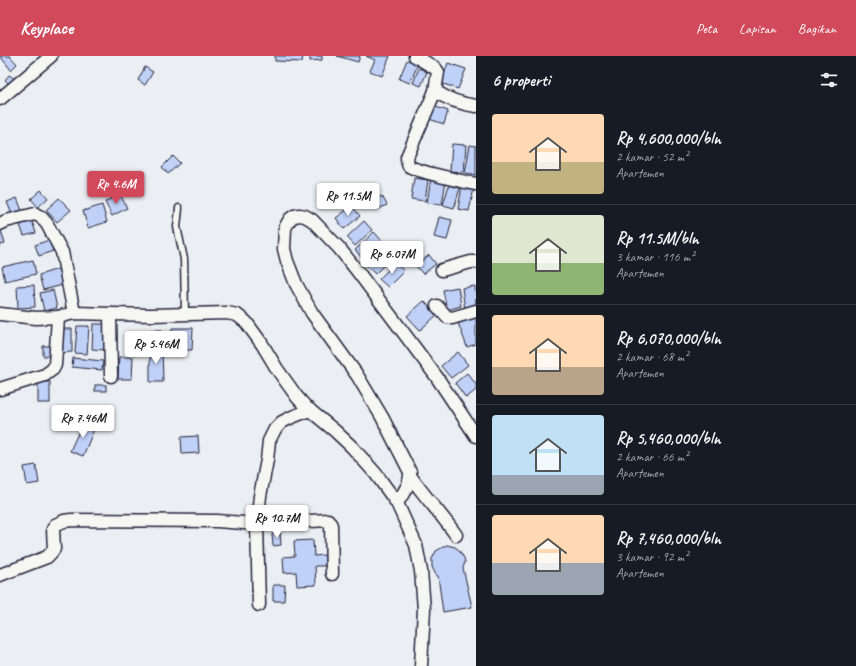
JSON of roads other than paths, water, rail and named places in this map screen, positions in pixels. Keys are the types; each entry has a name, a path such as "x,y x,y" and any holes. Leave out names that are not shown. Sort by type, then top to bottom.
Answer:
{"street":[{"path":"0,98 51,56"},
{"path":"415,56 435,68 438,72 435,91 407,157 407,162 409,166 413,168 476,184"},
{"path":"435,91 458,102 476,106"},
{"path":"0,224 6,221 35,214 41,217 47,224 62,252 74,313"},
{"path":"456,536 411,477 410,472 382,417 357,375 312,313 296,284 287,261 284,248 286,228 290,219 294,216 300,215 312,220 339,248 436,376 476,436"},
{"path":"442,270 476,262"},
{"path":"436,306 447,317 452,318 476,311"},
{"path":"0,312 36,318 58,317 74,313 151,315 227,313 237,315 246,322 297,397 352,447 376,474 397,503 416,545 421,571 424,609 420,661 421,666"},
{"path":"110,314 111,376"},
{"path":"0,389 45,375 53,369 55,365 58,317"},
{"path":"259,605 257,524 260,496 268,460 269,441 275,429 282,422 310,410"},
{"path":"397,503 406,490 411,477"},
{"path":"0,575 47,557 54,549 53,529 55,525 71,520 217,521 257,524 328,520 331,525 332,574"}],"lane":[{"path":"179,208 177,227 184,260 185,314"}]}
